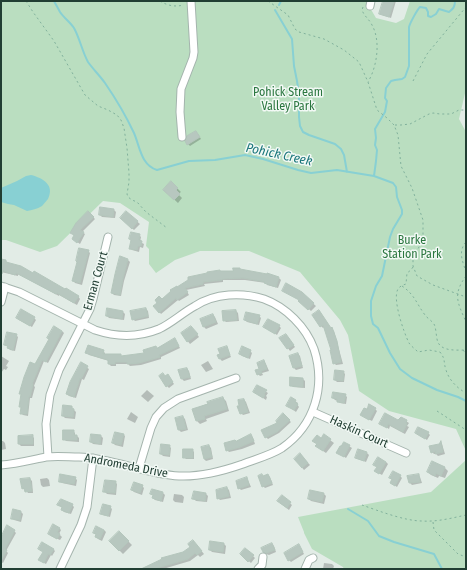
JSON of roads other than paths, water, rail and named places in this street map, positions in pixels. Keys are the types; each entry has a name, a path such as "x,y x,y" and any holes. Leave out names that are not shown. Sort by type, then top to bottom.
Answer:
{"street":[{"path":"182,137 180,112 181,89 194,52 191,2"},
{"name":"Erman Court","path":"48,457 46,424 50,395 59,370 90,309 108,237"},
{"path":"1,302 3,286"},
{"name":"Andromeda Drive","path":"1,465 17,464 48,457 79,457 93,458 157,473 181,476 201,475 225,470 269,454 282,448 291,441 313,412 318,394 320,378 318,362 313,347 305,332 294,319 281,308 265,300 252,296 225,295 213,298 195,306 170,323 148,333 121,336 106,334 95,330 19,292 3,286"},
{"path":"139,468 150,428 156,417 164,408 178,399 236,378"},
{"name":"Haskin Court","path":"313,412 406,453"},
{"path":"60,569 81,525 87,507 93,458"},
{"path":"258,569 262,565 263,556"},
{"path":"305,569 309,560 313,558"}],"water":[{"path":"31,175 40,178 49,186 50,194 42,206 27,211 14,205 1,202 1,188"}],"waterway":[{"name":"Pohick Creek","path":"54,1 62,14 74,28 88,62 117,101 134,133 144,160 152,168 157,170 189,161 215,160 245,155 311,173 337,170 374,176 393,183 396,187 402,214 390,237 382,276 376,286 371,301 371,316 373,324 378,328 390,353 400,369 412,378 437,390 466,401"},
{"path":"279,5 281,1"},
{"path":"374,176 377,150 375,145 375,129 385,112 387,101 385,98 386,88 391,81 405,77 409,66 409,27 415,14 420,7 426,8 428,16 431,17 436,14 439,9 449,12 454,8 455,1"},
{"path":"275,10 292,39 294,66 299,95 300,126 303,132 335,144 341,149 344,155 347,172"},
{"path":"348,509 368,521 379,536 434,554 442,569"}],"park label":[{"name":"Pohick Stream Valley Park","path":"288,100"},
{"name":"Burke Station Park","path":"412,248"}]}
